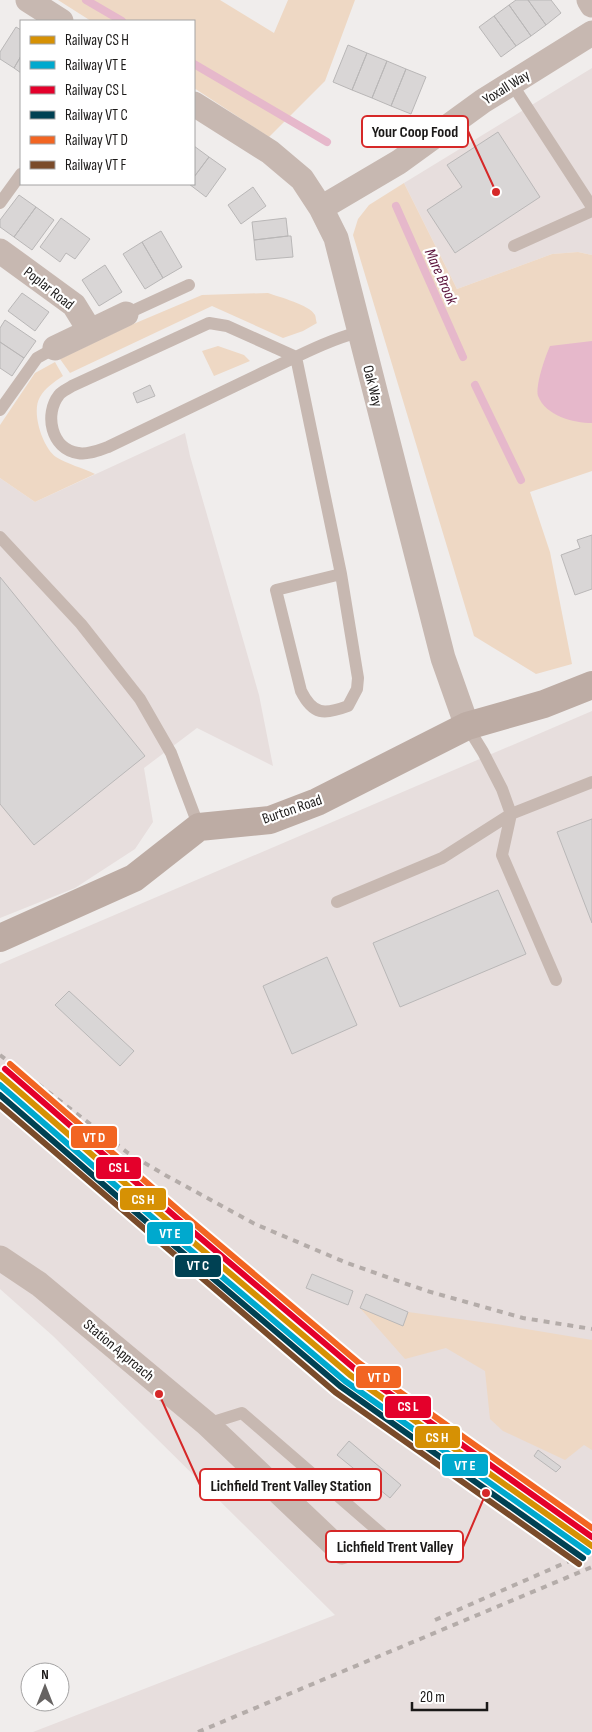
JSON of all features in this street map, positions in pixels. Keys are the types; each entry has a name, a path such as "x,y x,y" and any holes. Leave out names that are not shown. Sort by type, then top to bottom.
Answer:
{"highway":[{"name":"Burton Road","path":"199,828 270,820 317,802 467,726 544,704 592,685"},
{"path":"0,938 134,878 199,828"}],"street":[{"path":"28,0 60,20"},
{"path":"589,0 592,5"},
{"name":"Yoxall Way","path":"321,208 400,162 480,104 592,33"},
{"name":"Oak Way","path":"195,105 277,158 302,179 321,208 336,238 443,658 467,726"},
{"name":"Poplar Road","path":"0,251 74,305 90,331"},
{"path":"55,348 126,314"},
{"name":"Station Approach","path":"0,1258 39,1284 207,1424 342,1552"}],"lane":[{"path":"512,84 592,207"},
{"path":"0,203 20,175"},
{"path":"514,246 592,211"},
{"path":"126,314 188,285"},
{"path":"296,357 227,326 209,323 72,386 60,394 50,414 52,430 60,445 77,453 91,452 108,446 337,338 359,332"},
{"path":"0,410 37,358 55,348"},
{"path":"296,357 341,574 358,678 357,689 348,706 332,712 317,710 308,704 301,691 276,590 341,574"},
{"path":"0,537 81,624 140,699 171,753 199,828"},
{"path":"467,726 502,789 511,814 502,855 556,980"},
{"path":"337,902 442,858 511,814 592,782"},
{"path":"207,1424 242,1413 383,1535 342,1552"}],"shaded area":[{"path":"58,0 220,0 274,33 288,0 355,0 325,81 269,137 195,89 195,20 89,20"},
{"path":"592,68 592,255 578,252 552,254 457,289 404,183"},
{"path":"404,183 457,289 552,254 578,252 592,255 592,471 530,492 550,552 572,664 536,674 474,636 353,235 358,219 369,205"},
{"path":"268,293 294,302 312,311 317,323 303,331 283,338 212,306 70,373 60,359 131,325 202,295"},
{"path":"592,341 592,423 577,422 561,417 547,409 538,396 539,379 550,346"},
{"path":"218,346 244,355 250,361 214,376 202,351"},
{"path":"55,362 63,376 44,391 40,397 37,420 42,437 56,457 95,474 35,502 0,478 0,425 35,373"},
{"path":"185,433 259,695 273,766 197,728 144,768 153,822 135,849 75,888 0,918 0,478 35,502"},
{"path":"592,711 592,1732 33,1732 335,1615 53,1336 0,1289 0,964"},
{"path":"360,1308 403,1325 408,1312 592,1340 592,1450 584,1445 565,1460 503,1431 490,1419 485,1371 446,1348 405,1359"}],"building":[{"path":"516,0 528,0 546,25 531,36 509,5"},
{"path":"528,0 551,0 561,13 546,25"},
{"path":"509,5 531,36 516,46 494,16"},
{"path":"494,16 516,46 501,57 479,27"},
{"path":"16,27 20,29 20,58 14,68 0,59 0,52"},
{"path":"348,45 367,53 352,90 333,82"},
{"path":"367,53 387,61 372,98 352,90"},
{"path":"20,58 20,72 14,68"},
{"path":"387,61 406,69 391,106 372,98"},
{"path":"406,69 426,77 411,114 391,106"},
{"path":"498,132 540,197 455,253 427,210 462,187 447,165"},
{"path":"195,147 209,157 195,176"},
{"path":"209,157 226,169 206,197 190,185 195,185 195,176"},
{"path":"253,187 266,206 241,224 228,205"},
{"path":"19,195 36,207 14,237 0,227 0,220"},
{"path":"36,207 54,220 32,250 14,237"},
{"path":"61,218 90,239 75,259 66,253 60,262 40,247"},
{"path":"286,218 288,236 254,240 252,222"},
{"path":"161,231 182,267 163,278 142,242"},
{"path":"291,236 293,257 256,260 254,240"},
{"path":"142,242 163,278 145,289 123,254"},
{"path":"105,265 122,292 99,306 82,280"},
{"path":"22,293 49,312 35,331 8,311"},
{"path":"5,320 36,341 24,358 0,342 0,328"},
{"path":"0,342 24,358 12,376 0,368"},
{"path":"150,385 155,396 137,403 133,393"},
{"path":"592,535 592,589 575,595 561,555 580,548 577,540"},
{"path":"0,577 145,756 34,845 0,804"},
{"path":"592,819 592,923 557,832"},
{"path":"498,890 526,954 400,1007 373,943"},
{"path":"327,957 357,1025 292,1054 263,986"},
{"path":"69,991 134,1051 120,1066 55,1005"},
{"path":"312,1274 353,1291 348,1305 306,1288"},
{"path":"366,1294 408,1312 403,1326 360,1308"},
{"path":"349,1441 401,1485 390,1498 337,1455"},
{"path":"538,1450 561,1467 556,1472 534,1456"}],"waterway":[{"name":"Mare Brook","path":"86,0 120,20"},
{"name":"Mare Brook","path":"195,65 327,142"},
{"name":"Mare Brook","path":"396,206 463,357"},
{"name":"Mare Brook","path":"475,385 521,480"}],"railway":[{"path":"0,1055 128,1153 255,1224 347,1263 427,1291 523,1318 592,1329"},
{"path":"435,1620 592,1551"},
{"path":"198,1732 592,1567"}],"transit line":[{"path":"10,1064 359,1363 592,1528"},
{"path":"5,1069 355,1369 592,1537"},
{"path":"0,1075 350,1375 592,1546"},
{"path":"0,1085 345,1381 588,1552"},
{"path":"0,1095 340,1386 583,1558"},
{"path":"0,1105 335,1392 579,1564"}],"place":[{"name":"Your Coop Food","path":"496,192"},
{"name":"Lichfield Trent Valley Station","path":"159,1394"},
{"name":"Lichfield Trent Valley","path":"486,1493"}]}
